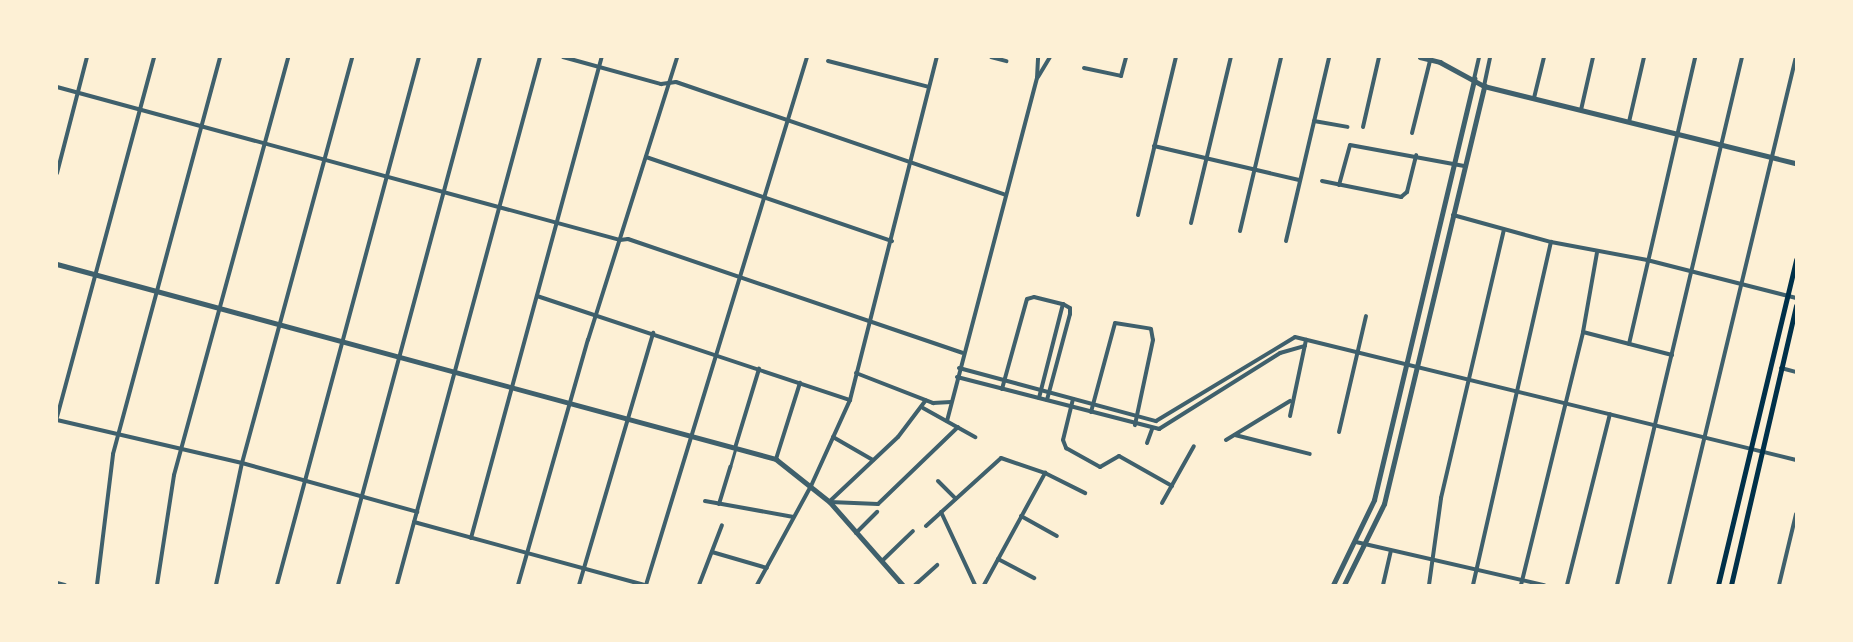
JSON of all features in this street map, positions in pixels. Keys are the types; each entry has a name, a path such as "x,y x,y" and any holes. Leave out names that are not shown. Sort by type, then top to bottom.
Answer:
{"main road":[{"path":"1718,585 1796,259"},
{"path":"1731,585 1781,368 1794,324 1796,305"}],"street":[{"path":"57,173 87,57"},
{"path":"154,57 57,418 118,435 242,463 417,512"},
{"path":"97,585 118,435 220,57"},
{"path":"157,585 180,449 288,57"},
{"path":"216,585 242,463 352,57"},
{"path":"277,585 419,57"},
{"path":"338,585 480,57"},
{"path":"397,585 540,57"},
{"path":"563,57 599,68 669,83 788,120 1004,194"},
{"path":"471,538 602,57"},
{"path":"518,585 596,314 677,57"},
{"path":"414,522 583,568 624,582 645,585 807,57"},
{"path":"757,585 811,486 850,400 938,57"},
{"path":"991,57 1006,61"},
{"path":"947,421 962,354 1037,78 1038,57"},
{"path":"1037,78 1050,57"},
{"path":"1084,68 1121,76 1126,57"},
{"path":"1138,215 1176,57"},
{"path":"1191,223 1231,57"},
{"path":"1240,231 1281,57"},
{"path":"1286,241 1329,57"},
{"path":"1363,127 1378,57"},
{"path":"1420,57 1430,58 1484,86 1796,163"},
{"path":"1333,585 1356,542 1374,500 1408,367 1479,57"},
{"path":"1344,585 1367,545 1384,504 1490,57"},
{"path":"1534,98 1544,57"},
{"path":"1581,110 1593,57"},
{"path":"1629,122 1644,57"},
{"path":"1629,344 1695,57"},
{"path":"1617,585 1694,273 1743,57"},
{"path":"1669,585 1796,57"},
{"path":"1412,133 1430,58"},
{"path":"828,61 930,87"},
{"path":"57,87 620,240 628,239 962,354"},
{"path":"1314,121 1347,127"},
{"path":"1339,185 1350,144 1464,166"},
{"path":"1154,146 1299,180"},
{"path":"1322,181 1404,197 1416,155"},
{"path":"646,157 892,241"},
{"path":"1453,215 1551,242 1597,253 1647,260 1796,298"},
{"path":"1430,585 1435,560 1441,498 1504,230"},
{"path":"1473,585 1551,242"},
{"path":"1521,582 1583,332 1597,253"},
{"path":"57,264 776,459 830,502 903,585"},
{"path":"537,296 850,400"},
{"path":"1002,389 1027,299 1035,297 1064,304 1070,308 1070,314 1047,400"},
{"path":"1039,398 1064,304"},
{"path":"1339,432 1366,316"},
{"path":"1091,412 1115,323 1151,329 1154,337 1135,425"},
{"path":"1583,332 1672,355"},
{"path":"579,585 653,333"},
{"path":"959,368 1136,417 1164,418 1292,337 1307,343 1796,460"},
{"path":"957,377 1152,429 1170,424 1280,353 1307,343"},
{"path":"1290,417 1291,400 1307,343"},
{"path":"1276,346 1280,353"},
{"path":"1781,368 1796,372"},
{"path":"719,504 759,369"},
{"path":"856,373 927,400 951,402"},
{"path":"776,459 800,383"},
{"path":"1073,399 1063,440 1066,448 1100,467 1119,456 1172,486"},
{"path":"830,502 923,408 927,400"},
{"path":"1226,440 1291,400"},
{"path":"923,408 975,437"},
{"path":"1567,585 1610,414"},
{"path":"830,502 878,504 958,428"},
{"path":"1147,443 1152,429"},
{"path":"1235,435 1310,454"},
{"path":"833,437 873,459"},
{"path":"1162,503 1194,447"},
{"path":"926,526 999,458 1045,473 1085,493"},
{"path":"984,585 1045,473"},
{"path":"938,481 956,499"},
{"path":"705,501 795,517"},
{"path":"855,533 877,512"},
{"path":"941,512 975,585"},
{"path":"1779,585 1796,514"},
{"path":"1021,516 1057,536"},
{"path":"699,585 722,525"},
{"path":"881,562 913,531"},
{"path":"1356,542 1476,569 1521,582 1544,585"},
{"path":"1383,585 1391,550"},
{"path":"712,552 766,568"},
{"path":"998,559 1034,578"},
{"path":"915,585 937,566"},
{"path":"57,583 65,585"}]}
